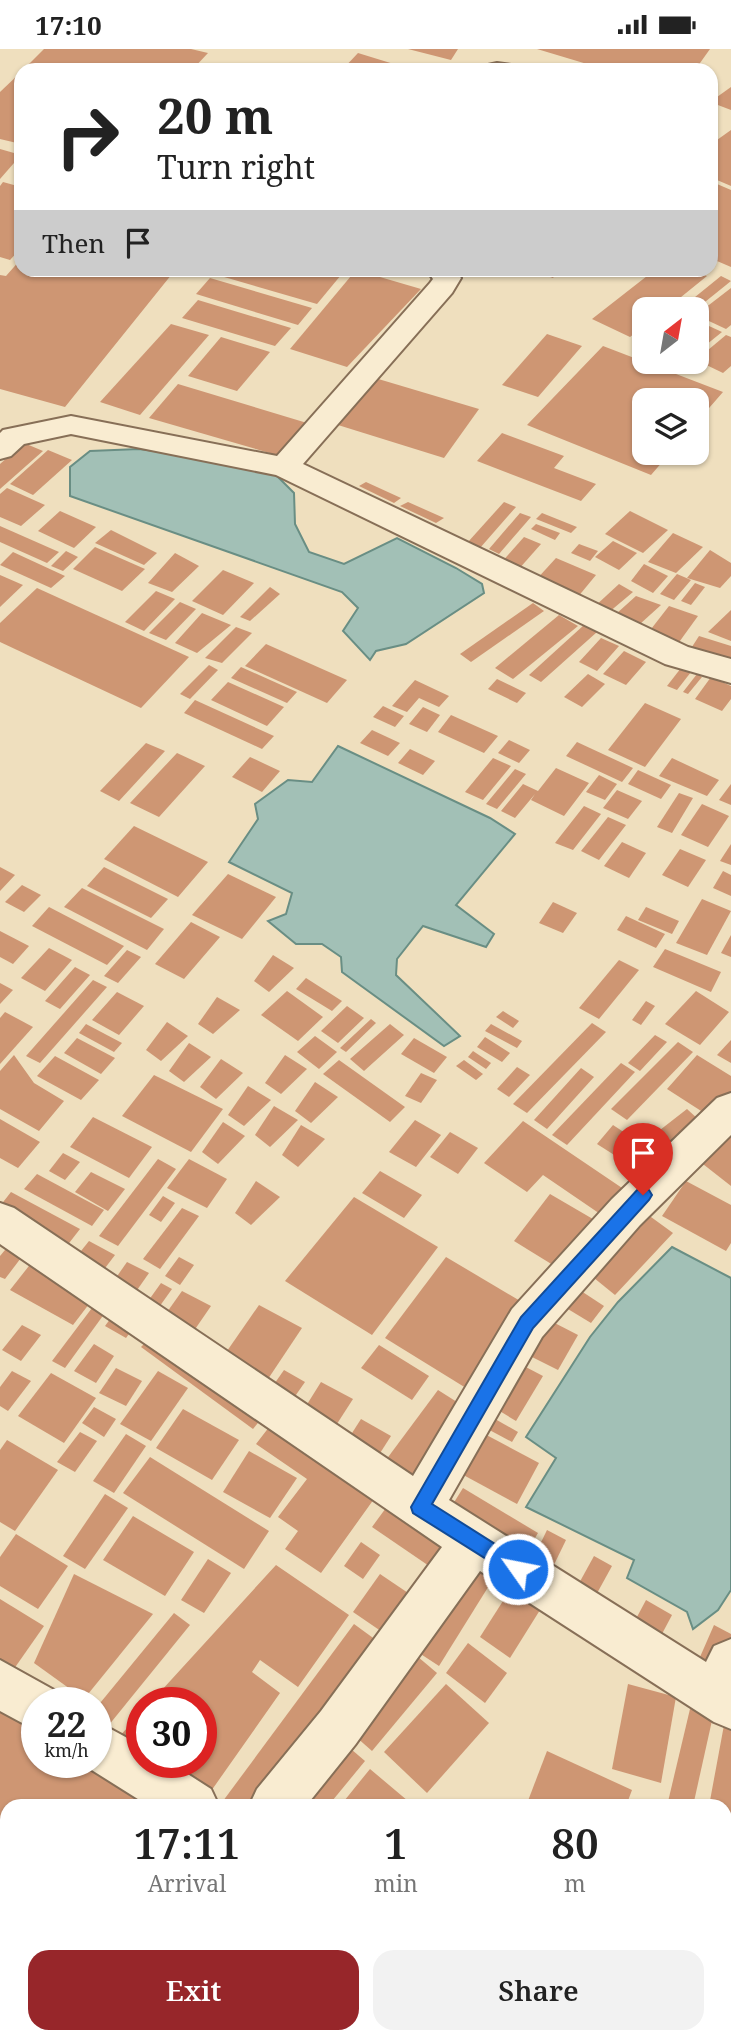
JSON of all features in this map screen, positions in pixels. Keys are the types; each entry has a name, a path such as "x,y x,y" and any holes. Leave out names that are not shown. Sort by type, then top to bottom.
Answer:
{"street":[{"path":"285,467 442,287 446,277"},
{"path":"0,449 14,436 71,425 285,467 677,656 731,671"},
{"path":"420,1507 527,1323 626,1212 731,1110"},
{"path":"0,1221 420,1507 726,1688"},
{"path":"280,1799 338,1728 474,1541"},
{"path":"0,1684 21,1697"},
{"path":"112,1755 183,1799"}],"water":[{"path":"139,449 195,456 276,475 294,493 295,524 309,552 344,564 397,538 482,584 484,593 406,644 376,651 370,660 343,631 358,608 342,592 70,496 70,467 90,451"},
{"path":"338,746 490,818 515,834 456,905 494,934 486,947 423,926 397,959 396,975 460,1036 444,1046 342,972 341,957 322,944 296,944 268,921 286,914 292,893 229,862 258,819 255,804 288,780 312,782"},
{"path":"672,1247 731,1278 731,1590 718,1610 693,1629 687,1612 627,1578 634,1560 526,1507 556,1458 526,1437 590,1337 618,1302"}],"building":[{"path":"44,49 191,49 208,53 199,63 30,63"},
{"path":"408,49 458,49 451,60"},
{"path":"537,49 710,49 700,63 584,63"},
{"path":"358,53 390,63 349,63"},
{"path":"14,79 14,142 0,139 0,92"},
{"path":"731,87 731,110 718,105 718,96"},
{"path":"731,130 731,186 718,180 718,139"},
{"path":"0,149 14,153 14,163 0,179"},
{"path":"3,182 14,185 14,256 10,260 0,257 0,186"},
{"path":"718,184 731,190 731,267 718,261"},
{"path":"14,267 14,277 170,277 65,407 0,389 0,275 6,276"},
{"path":"721,276 731,281 709,299 695,297"},
{"path":"224,277 339,277 317,304"},
{"path":"350,277 380,277 421,289 347,367 290,349"},
{"path":"646,277 706,277 681,297 632,297 630,337 592,319"},
{"path":"210,278 312,308 298,325 196,294"},
{"path":"731,288 731,325 726,329 709,321 709,305"},
{"path":"198,300 291,328 275,346 182,318"},
{"path":"171,324 209,335 140,415 100,402"},
{"path":"709,326 722,332 709,342"},
{"path":"547,334 582,346 538,397 502,385"},
{"path":"726,335 731,337 731,366 723,373 709,366 709,349"},
{"path":"221,337 270,352 237,391 188,376"},
{"path":"603,346 632,357 632,375 679,375 723,392 709,408 709,388 632,388 632,465 660,465 651,475 527,425"},
{"path":"375,378 479,409 444,458 338,425"},
{"path":"178,384 307,423 280,456 149,418"},
{"path":"502,433 564,456 554,468 596,484 581,501 477,461"},
{"path":"24,443 43,451 0,489 0,464"},
{"path":"48,450 72,460 33,495 10,484"},
{"path":"366,482 401,498 394,503 359,486"},
{"path":"7,488 45,505 21,526 0,517 0,494"},
{"path":"408,502 444,518 436,523 400,506"},
{"path":"504,502 516,507 480,548 468,542"},
{"path":"60,511 96,527 74,548 38,531"},
{"path":"630,511 668,530 643,553 605,534"},
{"path":"520,513 531,517 499,554 489,549"},
{"path":"542,513 577,527 571,533 536,519"},
{"path":"536,524 560,533 555,540 531,529"},
{"path":"0,526 59,552 47,563 0,542"},
{"path":"111,530 157,553 144,565 95,543"},
{"path":"673,533 703,547 676,573 648,562"},
{"path":"524,537 541,544 518,570 501,563"},
{"path":"613,541 637,553 619,570 595,557"},
{"path":"579,544 598,551 590,561 571,553"},
{"path":"95,547 145,569 122,591 73,569"},
{"path":"710,550 731,563 731,576 720,588 687,578"},
{"path":"66,551 78,557 63,571 51,566"},
{"path":"13,552 65,576 51,588 0,565"},
{"path":"175,553 199,566 172,592 148,583"},
{"path":"556,558 596,575 577,598 535,581"},
{"path":"644,564 668,576 653,593 631,581"},
{"path":"223,570 254,583 223,615 192,601"},
{"path":"677,574 691,580 674,600 660,594"},
{"path":"0,575 23,585 0,607"},
{"path":"695,583 705,587 691,605 681,601"},
{"path":"619,584 633,592 608,613 593,608"},
{"path":"270,587 280,594 250,621 240,617"},
{"path":"37,588 189,657 141,708 0,642 0,623"},
{"path":"156,591 175,599 144,631 125,622"},
{"path":"636,596 661,605 640,624 616,614"},
{"path":"180,602 196,609 166,640 149,633"},
{"path":"533,603 544,611 471,662 460,654"},
{"path":"669,606 698,616 677,645 648,633"},
{"path":"731,610 731,641 708,632"},
{"path":"202,613 231,625 197,653 175,643"},
{"path":"559,615 578,626 513,679 495,668"},
{"path":"584,625 597,632 541,682 529,675"},
{"path":"236,627 252,633 222,663 205,658"},
{"path":"699,636 731,646 731,663 690,650"},
{"path":"601,638 619,646 597,671 579,662"},
{"path":"266,644 347,680 327,703 245,666"},
{"path":"624,651 646,662 626,685 603,674"},
{"path":"209,665 218,670 190,699 180,694"},
{"path":"241,667 297,692 287,703 231,678"},
{"path":"681,668 691,672 677,690 667,686"},
{"path":"588,674 605,684 582,707 564,697"},
{"path":"697,674 702,677 688,694 683,692"},
{"path":"711,677 731,686 731,699 722,711 695,699"},
{"path":"497,679 526,693 517,703 488,689"},
{"path":"415,680 449,696 439,707 419,698 407,712 392,706"},
{"path":"228,682 284,707 267,726 211,700"},
{"path":"195,700 274,736 262,749 184,713"},
{"path":"645,703 681,719 645,767 608,750"},
{"path":"383,706 404,716 395,727 373,717"},
{"path":"423,707 440,715 427,732 409,724"},
{"path":"451,715 498,736 484,753 438,732"},
{"path":"372,730 400,743 388,756 360,743"},
{"path":"509,740 530,750 519,763 498,753"},
{"path":"577,742 633,768 622,782 566,756"},
{"path":"146,743 165,751 119,801 100,791"},
{"path":"410,749 435,761 423,775 398,763"},
{"path":"177,753 205,766 159,817 130,803"},
{"path":"250,757 280,771 262,792 232,777"},
{"path":"493,758 511,766 483,800 465,792"},
{"path":"672,758 719,780 707,796 659,776"},
{"path":"556,768 589,783 564,816 531,800 535,794 515,818 501,811 523,784 538,791"},
{"path":"515,769 526,774 497,809 486,804"},
{"path":"638,770 671,785 661,799 628,784"},
{"path":"599,775 617,784 605,800 586,792"},
{"path":"731,784 731,805 719,800"},
{"path":"617,790 642,801 628,819 603,808"},
{"path":"679,793 693,798 672,833 657,827"},
{"path":"702,804 729,816 708,847 681,835"},
{"path":"584,806 601,814 573,850 555,843"},
{"path":"608,817 626,825 599,860 581,851"},
{"path":"134,826 208,862 178,897 104,859"},
{"path":"622,842 646,853 629,878 604,866"},
{"path":"731,844 731,865 720,861"},
{"path":"680,849 706,860 688,887 662,875"},
{"path":"0,867 15,875 0,891"},
{"path":"104,867 168,899 151,918 87,886"},
{"path":"723,871 731,875 731,896 713,888"},
{"path":"228,874 276,897 242,939 192,915"},
{"path":"22,885 41,895 24,912 5,902"},
{"path":"82,888 164,929 147,950 64,907"},
{"path":"702,899 731,911 707,955 676,943"},
{"path":"553,902 577,913 563,933 539,923"},
{"path":"49,907 124,946 107,965 32,926"},
{"path":"646,907 679,921 672,934 638,920"},
{"path":"626,916 665,934 656,948 617,930"},
{"path":"191,922 220,937 184,979 155,964"},
{"path":"0,931 29,946 13,964 0,957"},
{"path":"731,935 731,957 721,953"},
{"path":"49,948 72,960 45,991 21,978"},
{"path":"665,949 721,972 711,992 653,967"},
{"path":"127,950 141,957 118,983 104,976"},
{"path":"273,955 294,968 269,992 254,981"},
{"path":"619,960 639,970 599,1019 579,1008"},
{"path":"75,967 90,975 60,1009 45,1001"},
{"path":"306,978 342,1001 332,1011 296,989"},
{"path":"93,980 107,987 40,1063 26,1056"},
{"path":"0,983 13,990 0,1004"},
{"path":"287,991 323,1017 298,1041 261,1015"},
{"path":"696,991 729,1012 700,1045 665,1024"},
{"path":"117,992 144,1006 119,1035 92,1020"},
{"path":"217,997 240,1010 213,1034 198,1024"},
{"path":"646,1001 655,1006 641,1025 632,1020"},
{"path":"347,1006 364,1018 338,1043 321,1031"},
{"path":"503,1011 519,1021 513,1028 496,1017"},
{"path":"5,1012 33,1027 0,1064 0,1018"},
{"path":"371,1019 376,1023 346,1052 340,1048"},
{"path":"167,1022 188,1036 161,1061 146,1050"},
{"path":"592,1023 606,1032 527,1113 513,1104"},
{"path":"86,1024 122,1043 114,1052 79,1033"},
{"path":"390,1024 404,1035 364,1071 350,1059"},
{"path":"491,1024 522,1041 517,1048 485,1031"},
{"path":"655,1035 667,1042 640,1071 628,1063"},
{"path":"315,1036 337,1052 319,1069 297,1052"},
{"path":"485,1037 510,1053 502,1062 477,1047"},
{"path":"77,1038 115,1058 101,1074 64,1053"},
{"path":"414,1038 447,1057 434,1073 401,1054"},
{"path":"731,1040 731,1063 717,1055"},
{"path":"678,1042 693,1052 627,1120 611,1109"},
{"path":"189,1043 211,1057 184,1082 169,1071"},
{"path":"473,1051 491,1063 486,1069 468,1057"},
{"path":"14,1055 34,1083 64,1101 39,1131 0,1109 0,1071"},
{"path":"285,1055 307,1069 281,1094 265,1083"},
{"path":"697,1055 731,1076 731,1096 712,1118 667,1089"},
{"path":"55,1056 99,1080 81,1100 37,1076"},
{"path":"221,1059 243,1073 216,1099 200,1087"},
{"path":"339,1060 405,1107 390,1122 323,1074"},
{"path":"464,1060 483,1074 476,1080 456,1066"},
{"path":"621,1063 635,1072 567,1145 552,1135"},
{"path":"517,1067 530,1075 509,1097 497,1089"},
{"path":"581,1068 594,1077 547,1129 534,1120"},
{"path":"421,1073 437,1080 421,1103 405,1096"},
{"path":"154,1075 223,1109 191,1152 122,1116"},
{"path":"315,1082 338,1097 311,1123 295,1111"},
{"path":"248,1086 271,1100 244,1126 228,1115"},
{"path":"274,1106 298,1120 270,1147 255,1135"},
{"path":"687,1109 699,1120 663,1148 651,1137"},
{"path":"93,1117 152,1147 129,1178 70,1147"},
{"path":"0,1119 40,1142 18,1168 0,1158"},
{"path":"415,1120 441,1135 416,1167 389,1152"},
{"path":"523,1121 628,1192 606,1218 543,1175 527,1192 484,1163"},
{"path":"223,1122 245,1136 218,1164 202,1152"},
{"path":"301,1125 325,1139 298,1167 282,1155"},
{"path":"613,1125 657,1154 641,1172 597,1144"},
{"path":"731,1128 731,1186 694,1157"},
{"path":"450,1132 478,1148 458,1174 430,1157"},
{"path":"63,1153 80,1162 65,1180 49,1171"},
{"path":"158,1159 176,1169 118,1246 99,1236"},
{"path":"189,1159 227,1179 207,1208 167,1188"},
{"path":"380,1171 422,1195 404,1218 362,1193"},
{"path":"91,1172 125,1189 108,1211 75,1192"},
{"path":"37,1174 104,1210 92,1226 24,1189"},
{"path":"256,1181 280,1197 251,1225 235,1213"},
{"path":"686,1181 731,1205 731,1243 726,1251 662,1216"},
{"path":"11,1192 80,1229 66,1247 0,1211 0,1206"},
{"path":"550,1194 598,1222 561,1270 514,1241"},
{"path":"163,1196 175,1203 161,1222 149,1215"},
{"path":"354,1197 438,1247 372,1335 285,1281"},
{"path":"182,1208 199,1216 160,1269 143,1259"},
{"path":"640,1209 673,1233 615,1295 583,1269"},
{"path":"15,1238 30,1246 5,1279 0,1277 0,1256"},
{"path":"89,1241 115,1255 99,1276 73,1261"},
{"path":"36,1257 99,1291 73,1325 10,1290"},
{"path":"179,1257 194,1265 180,1285 165,1276"},
{"path":"446,1257 527,1305 466,1388 385,1338"},
{"path":"127,1262 149,1273 135,1293 113,1282"},
{"path":"161,1283 172,1289 157,1310 146,1304"},
{"path":"572,1285 604,1306 591,1323 558,1303"},
{"path":"182,1291 211,1306 189,1338 160,1322"},
{"path":"98,1300 110,1306 65,1368 52,1361"},
{"path":"259,1305 302,1328 262,1388 218,1364"},
{"path":"116,1311 137,1323 126,1338 105,1326"},
{"path":"545,1318 578,1335 558,1370 524,1353"},
{"path":"22,1325 41,1335 21,1361 2,1350"},
{"path":"155,1333 266,1413 253,1429 141,1347"},
{"path":"94,1344 114,1356 96,1383 74,1371"},
{"path":"379,1345 429,1376 412,1400 361,1368"},
{"path":"520,1364 543,1376 516,1421 493,1407"},
{"path":"116,1368 142,1381 126,1406 99,1393"},
{"path":"284,1370 305,1382 291,1402 270,1390"},
{"path":"12,1371 31,1381 8,1411 0,1406 0,1387"},
{"path":"158,1371 188,1388 151,1441 120,1424"},
{"path":"51,1373 96,1398 64,1443 18,1416"},
{"path":"321,1382 353,1399 333,1430 301,1414"},
{"path":"438,1390 468,1409 411,1488 380,1468"},
{"path":"94,1407 116,1419 104,1437 82,1423"},
{"path":"183,1409 239,1440 212,1480 156,1448"},
{"path":"488,1415 518,1432 512,1442 482,1426"},
{"path":"361,1419 391,1436 375,1461 345,1444"},
{"path":"273,1422 379,1492 321,1573 285,1549 298,1531 278,1517 307,1479 256,1444"},
{"path":"479,1431 539,1463 517,1504 456,1471"},
{"path":"80,1432 97,1441 75,1472 57,1462"},
{"path":"126,1434 146,1446 114,1493 93,1481"},
{"path":"7,1440 58,1470 15,1531 0,1522 0,1450"},
{"path":"249,1451 297,1478 270,1518 223,1492"},
{"path":"150,1457 269,1531 244,1569 123,1493"},
{"path":"463,1488 538,1533 523,1558 448,1512"},
{"path":"105,1494 128,1508 85,1569 63,1556"},
{"path":"391,1501 451,1540 432,1568 372,1527"},
{"path":"133,1516 194,1552 165,1596 103,1560"},
{"path":"547,1530 566,1540 548,1577 529,1567"},
{"path":"16,1534 68,1566 38,1609 0,1586 0,1557"},
{"path":"361,1542 380,1555 363,1579 344,1566"},
{"path":"594,1556 612,1566 590,1606 572,1596"},
{"path":"208,1559 231,1573 204,1613 181,1600"},
{"path":"470,1561 495,1576 439,1666 413,1649"},
{"path":"276,1565 349,1615 298,1687 260,1660 252,1672 280,1693 209,1794 182,1778 217,1778 217,1687 165,1687"},
{"path":"74,1574 153,1614 94,1687 67,1687 34,1663"},
{"path":"380,1574 417,1599 391,1638 353,1612"},
{"path":"510,1590 540,1610 510,1658 480,1637"},
{"path":"0,1599 44,1626 9,1676 0,1670"},
{"path":"646,1600 672,1615 655,1647 629,1632"},
{"path":"174,1613 190,1625 140,1687 126,1687 126,1704 112,1721 112,1689"},
{"path":"354,1624 380,1643 267,1799 224,1799"},
{"path":"714,1625 731,1634 731,1654 723,1671 700,1657"},
{"path":"468,1643 507,1673 485,1703 446,1673"},
{"path":"411,1651 437,1673 372,1751 346,1728"},
{"path":"446,1684 489,1723 427,1793 384,1752"},
{"path":"628,1684 676,1697 661,1783 612,1769"},
{"path":"0,1693 21,1707 21,1778 112,1778 112,1772 157,1799 0,1799"},
{"path":"690,1709 713,1716 695,1799 669,1799"},
{"path":"724,1725 731,1727 731,1799 710,1799"},
{"path":"126,1729 126,1746 116,1740"},
{"path":"338,1738 365,1761 334,1799 286,1799"},
{"path":"547,1751 632,1790 629,1799 529,1799"},
{"path":"370,1769 406,1799 346,1799"}],"route":[{"path":"518,1569 420,1507 527,1323 643,1195"}]}
